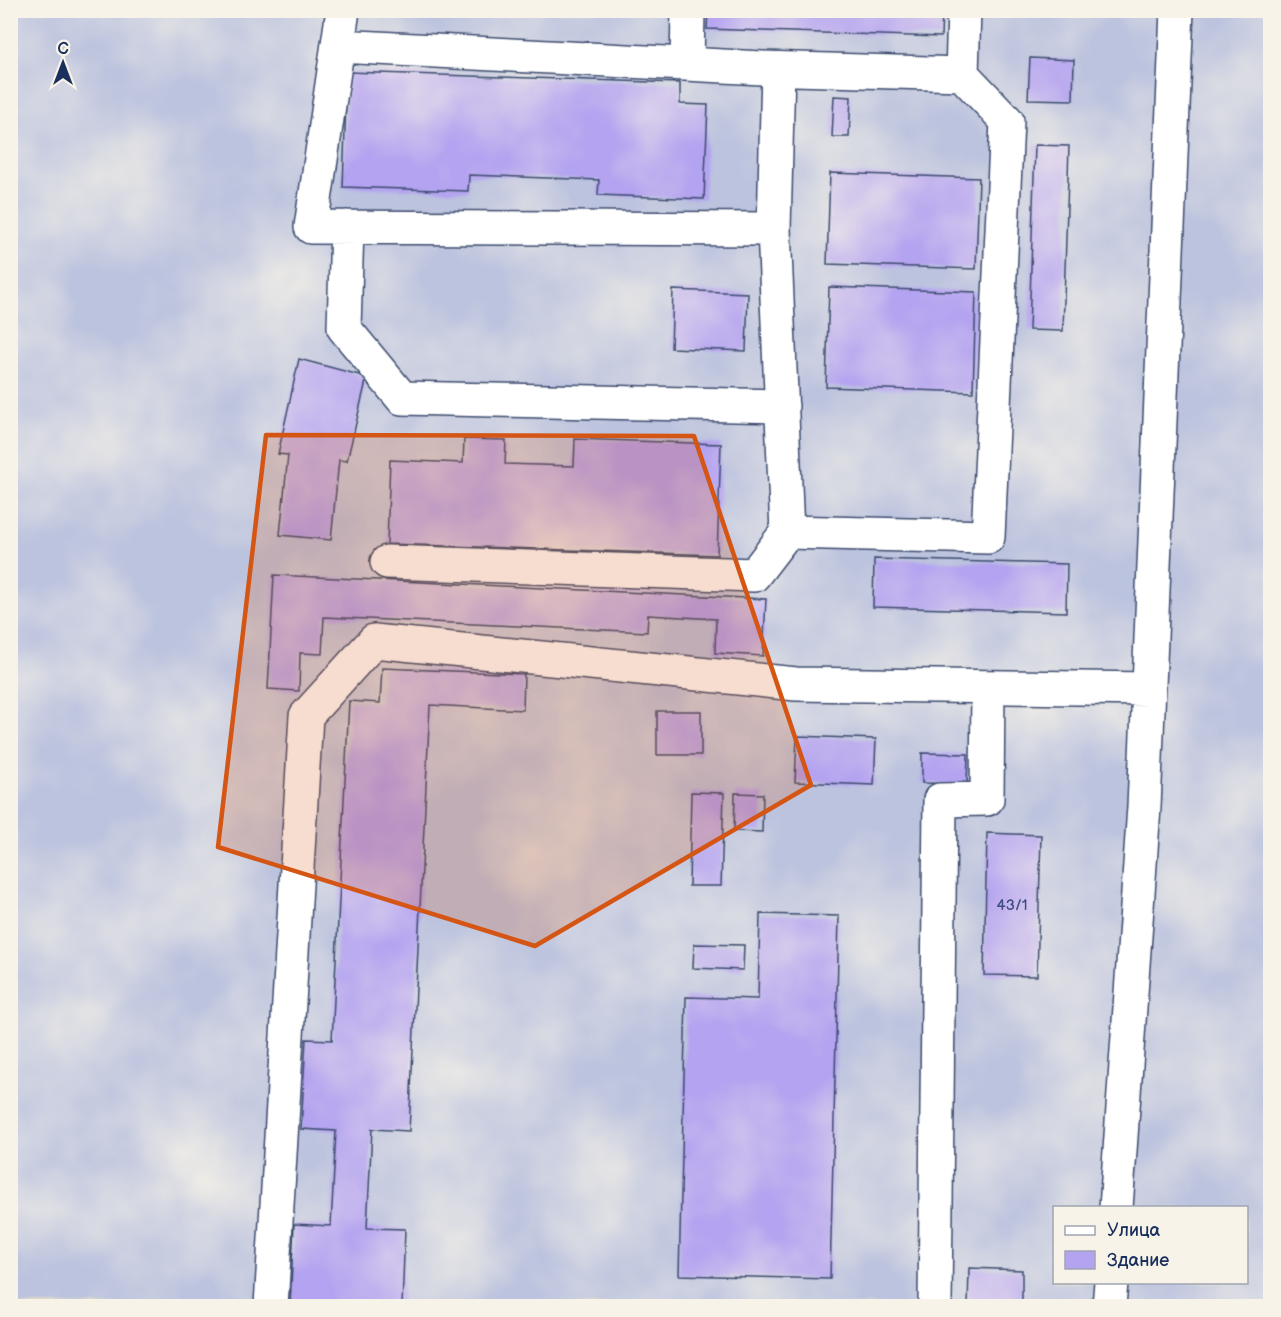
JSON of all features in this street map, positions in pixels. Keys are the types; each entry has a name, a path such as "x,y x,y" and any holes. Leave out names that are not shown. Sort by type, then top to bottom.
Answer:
{"lane":[{"path":"344,10 311,227 774,229"},
{"path":"687,64 688,10"},
{"path":"962,74 964,10"},
{"path":"1116,1206 1144,807 1177,10"},
{"path":"338,46 778,69 962,74 1007,121 988,537 787,532"},
{"path":"387,562 754,574 787,532 774,229 778,69"},
{"path":"347,227 344,328 402,399 782,406"},
{"path":"271,1306 306,716 374,641 796,684 1149,689"},
{"path":"935,1306 940,800 987,800 988,687"},
{"path":"1109,1306 1111,1284"}],"highlighted area":[{"path":"266,435 694,436 811,785 535,946 218,847"}],"shaded area":[{"path":"10,11 1270,11 1270,1306 11,1306"}],"building":[{"path":"708,10 942,10 941,37 707,29"},
{"path":"1030,58 1074,60 1073,100 1028,99"},
{"path":"347,72 680,83 680,104 708,105 704,199 598,195 599,180 469,175 468,191 343,187"},
{"path":"834,96 851,97 849,137 832,137"},
{"path":"1035,145 1069,146 1063,331 1029,330"},
{"path":"830,173 979,178 976,269 827,264"},
{"path":"829,287 976,292 973,392 826,387"},
{"path":"673,290 748,293 746,351 671,348"},
{"path":"299,359 367,377 347,461 339,460 331,540 280,535 288,455 278,454"},
{"path":"464,439 506,440 505,464 574,466 575,439 721,444 717,555 387,544 390,460 463,463"},
{"path":"874,559 1067,564 1066,612 873,607"},
{"path":"274,575 766,599 763,656 715,653 716,619 648,615 647,632 324,617 322,654 300,653 299,691 268,689"},
{"path":"382,668 524,674 523,710 430,705 409,1131 372,1129 367,1228 405,1229 402,1306 290,1306 294,1224 331,1226 336,1131 301,1129 306,1039 332,1040 349,701 380,703"},
{"path":"657,711 701,711 701,755 657,755"},
{"path":"797,736 876,739 874,785 795,782"},
{"path":"922,753 968,754 967,784 922,783"},
{"path":"691,792 724,793 721,886 689,886"},
{"path":"735,793 763,794 762,832 734,831"},
{"path":"987,833 1041,835 1037,976 984,975"},
{"path":"760,914 839,916 830,1279 679,1275 686,997 758,999"},
{"path":"694,944 744,945 743,970 693,968"},
{"path":"969,1268 1022,1270 1022,1306 968,1306"}]}
